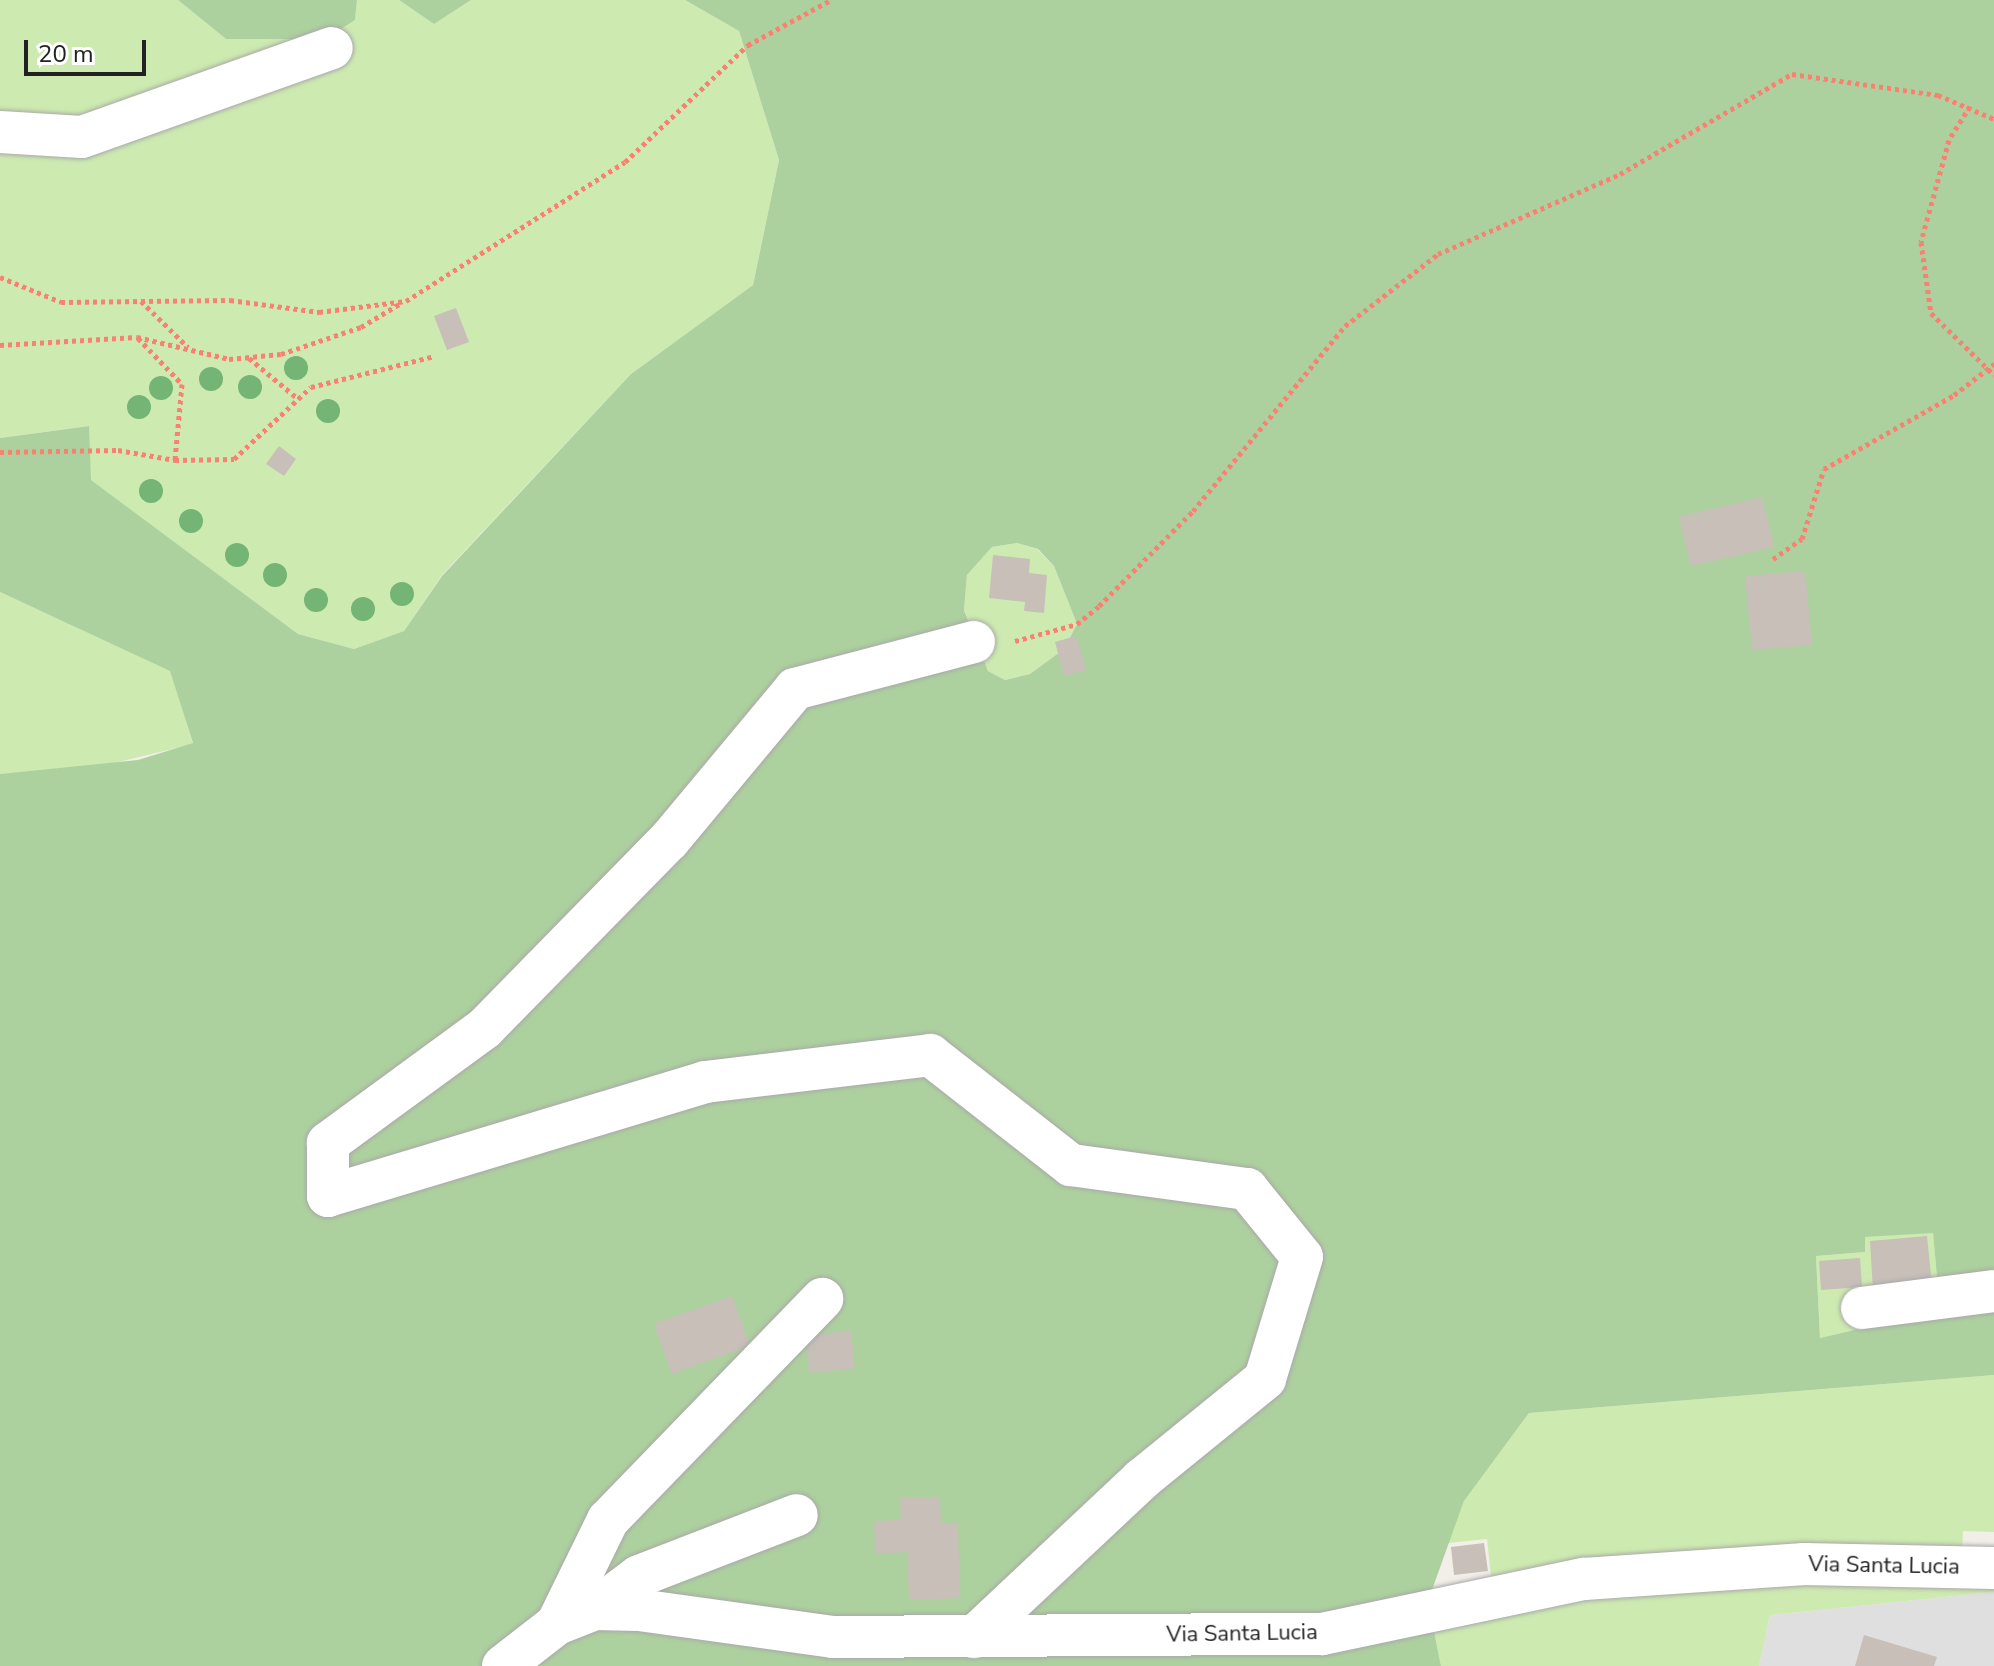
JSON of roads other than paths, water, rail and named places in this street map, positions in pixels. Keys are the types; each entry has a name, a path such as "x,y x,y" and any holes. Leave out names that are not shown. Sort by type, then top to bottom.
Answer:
{"street":[{"path":"0,132 82,137 332,48"},
{"path":"974,642 795,689 669,840 485,1028 328,1143 328,1196 705,1082 930,1055 1071,1165 1247,1189 1302,1257 1265,1379 1142,1479 974,1637"},
{"path":"1862,1308 1994,1291"},
{"path":"557,1624 608,1520 822,1299"},
{"path":"595,1609 639,1576 797,1515"},
{"name":"Via Santa Lucia","path":"503,1666 557,1624 595,1609 639,1610 833,1637 1322,1634 1584,1579 1804,1564 1994,1568"}]}
